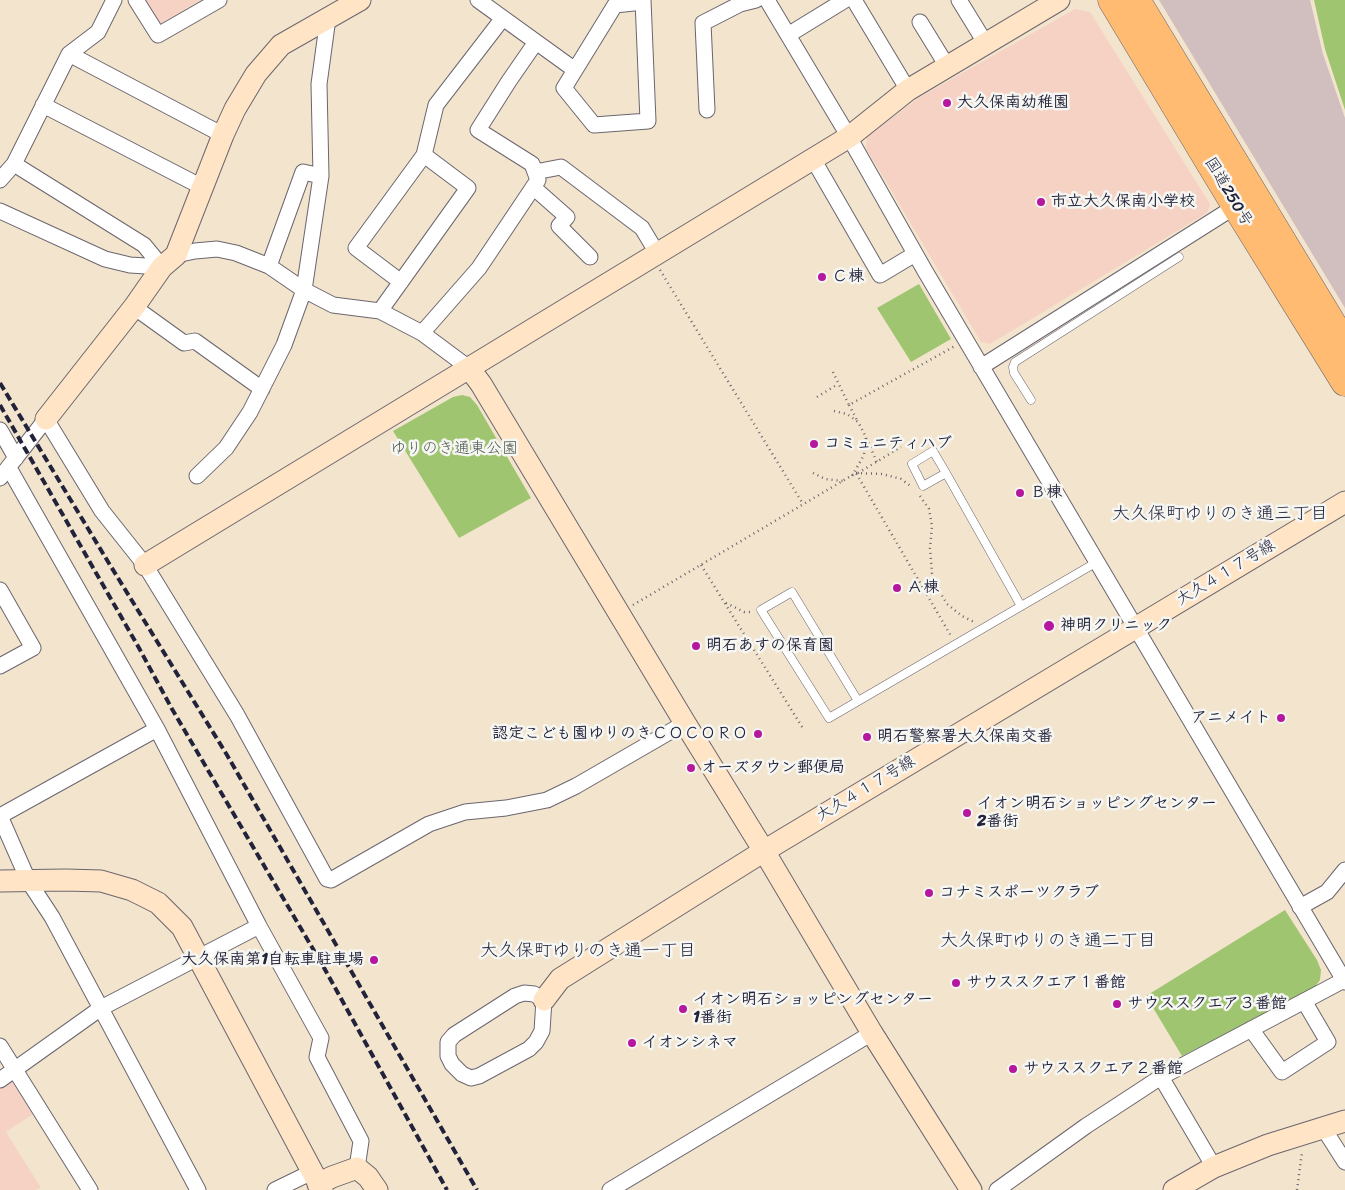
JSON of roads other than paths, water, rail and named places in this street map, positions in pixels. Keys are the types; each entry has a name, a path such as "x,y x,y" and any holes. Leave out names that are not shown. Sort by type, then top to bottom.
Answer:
{"highway":[{"name":"国道250号","path":"1112,0 1345,382"},
{"name":"国道250号","path":"1136,0 1345,345"}],"street":[{"path":"0,180 14,164 69,54 98,32 114,0"},
{"path":"136,0 158,35 219,0"},
{"path":"478,0 575,70"},
{"path":"707,110 703,23 740,4 756,0"},
{"path":"767,0 849,137 981,367 1344,981 1161,1077 1086,1126 997,1190"},
{"path":"788,35 845,0"},
{"path":"854,0 908,90"},
{"path":"959,0 986,44"},
{"path":"145,565 849,137 908,90 1059,0"},
{"path":"8,468 169,261 204,188 223,135 235,109 256,74 281,45 354,1"},
{"path":"643,1 648,122 594,125 564,88 615,5 643,1"},
{"path":"197,476 226,448 250,412 284,345 304,290 321,176 319,84 328,18"},
{"path":"401,282 356,248 424,155 436,105 503,18"},
{"path":"920,22 947,66"},
{"path":"536,42 478,130 532,164 534,180 567,217 559,226 590,257"},
{"path":"69,54 223,135"},
{"path":"43,105 204,188"},
{"path":"380,311 468,188 424,155"},
{"path":"813,159 880,275 915,254"},
{"path":"14,164 169,261"},
{"path":"422,334 478,268 534,180 561,167 642,228 655,255"},
{"path":"269,266 303,172 321,176"},
{"path":"981,367 1200,231 1236,206"},
{"path":"0,211 105,259 130,265 169,261 195,251 217,249 236,253 269,266 304,290 333,305 380,311 422,334 469,368 481,384 872,1033 971,1190"},
{"path":"134,307 184,342 196,341 262,389"},
{"path":"46,419 102,511 145,565 237,715 328,879 331,880 429,824 465,812 506,808 546,800 576,786 685,723"},
{"path":"0,430 8,468 157,729 259,926 320,1038 317,1057 361,1141 357,1168"},
{"name":"大久４１７号線","path":"544,1000 560,979 764,851 1345,502"},
{"path":"0,590 33,648 0,666"},
{"path":"157,729 0,816 29,882 52,917 198,1190"},
{"path":"1300,907 1327,892 1345,870"},
{"path":"0,881 101,881 132,890 158,903 182,927 199,956 317,1182"},
{"path":"0,1080 101,1008 259,926"},
{"path":"524,993 534,994 544,1000 542,1031 536,1042 529,1049 480,1076 471,1078 462,1074 452,1064 448,1056 448,1042 454,1035 515,996 524,993"},
{"path":"1252,1029 1282,1072 1328,1042 1304,1002"},
{"path":"610,1190 872,1033"},
{"path":"0,1046 90,1190"},
{"path":"1161,1077 1214,1167"},
{"path":"1174,1190 1214,1167 1268,1145 1345,1121"},
{"path":"1314,1132 1345,1162"},
{"path":"275,1190 317,1182 357,1168"},
{"path":"357,1168 368,1177 377,1190"}],"lane":[{"path":"1031,400 1014,373 1013,367 1016,362 1179,257"},
{"path":"946,473 923,486 912,464 932,451 946,473 1021,606"},
{"path":"858,701 792,592 761,610 829,718 1097,562"}],"railway":[{"path":"0,383 227,755 477,1190"},
{"path":"0,405 172,709 323,966 447,1190"}],"place":[{"name":"大久保南幼稚園","path":"947,103"},
{"name":"市立大久保南小学校","path":"1041,202"},
{"name":"Ｃ棟","path":"822,277"},
{"name":"コミュニティハブ","path":"814,444"},
{"name":"Ｂ棟","path":"1020,493"},
{"name":"Ａ棟","path":"897,588"},
{"name":"神明クリニック","path":"1049,626"},
{"name":"明石あすの保育園","path":"696,646"},
{"name":"アニメイト","path":"1281,718"},
{"name":"認定こども園ゆりのきＣＯＣＯＲＯ","path":"758,734"},
{"name":"明石警察署大久保南交番","path":"867,737"},
{"name":"オーズタウン郵便局","path":"691,768"},
{"name":"イオン明石ショッピングセンター 2番街","path":"967,813"},
{"name":"コナミスポーツクラブ","path":"929,893"},
{"name":"大久保南第1自転車駐車場","path":"374,960"},
{"name":"サウススクエア１番館","path":"956,983"},
{"name":"サウススクエア３番館","path":"1117,1004"},
{"name":"イオン明石ショッピングセンター 1番街","path":"683,1009"},
{"name":"イオンシネマ","path":"632,1043"},
{"name":"サウススクエア２番館","path":"1013,1069"}],"district":[{"name":"大久保町ゆりのき通三丁目","path":"1220,514"},
{"name":"大久保町ゆりのき通二丁目","path":"1048,941"},
{"name":"大久保町ゆりのき通一丁目","path":"588,951"}],"park label":[{"name":"ゆりのき通東公園","path":"454,449"}]}
